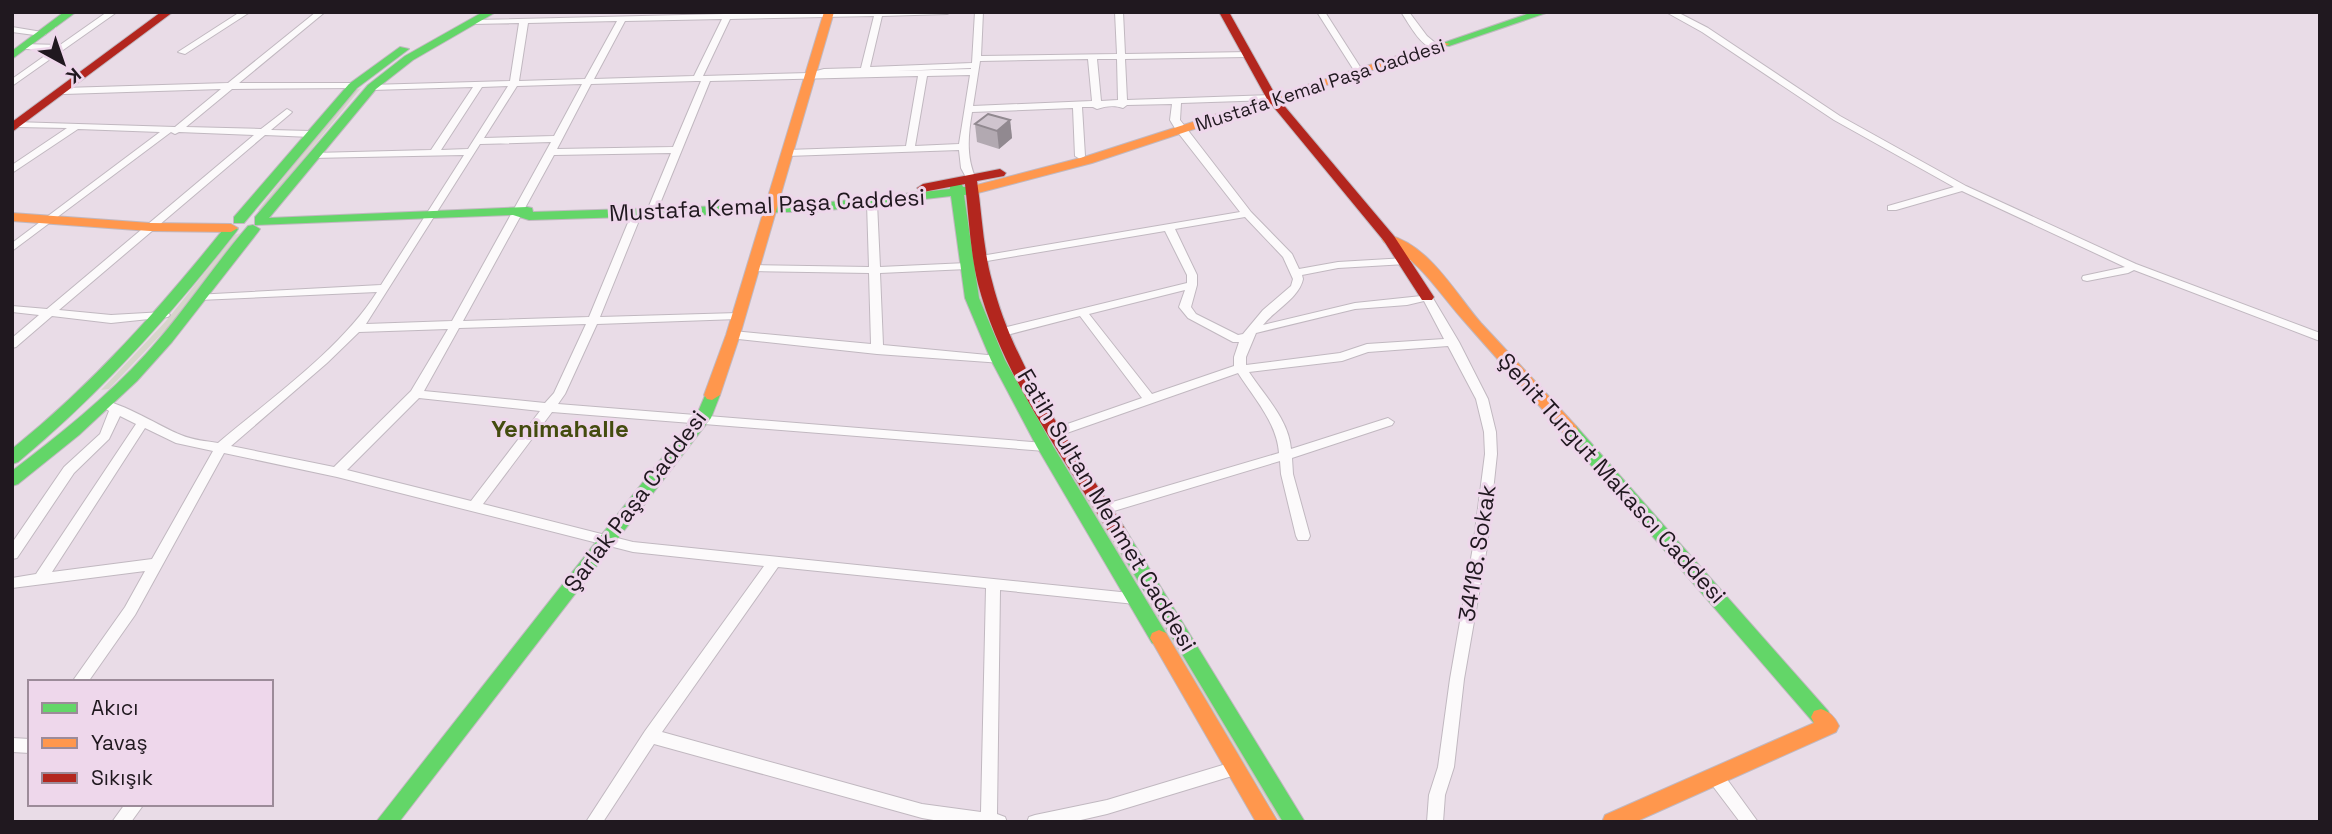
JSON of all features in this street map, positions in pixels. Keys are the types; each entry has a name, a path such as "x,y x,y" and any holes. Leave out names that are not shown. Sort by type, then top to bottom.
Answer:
{"main road":[{"path":"19,51 71,12"},
{"path":"15,126 168,12"},
{"path":"12,480 111,407 199,297 246,225 312,134 353,86 381,63 472,17 491,12"},
{"name":"Şehit Turgut Makascı Caddesi","path":"1224,12 1273,99 1296,130 1390,239 1427,297"},
{"name":"Mustafa Kemal Paşa Caddesi","path":"12,217 150,227 518,213 532,210 872,203 1088,156 1181,130 1544,12"},
{"name":"Şarlak Paşa Caddesi","path":"386,822 702,419 733,335 828,14"},
{"path":"12,458 85,399 246,225 314,156 372,87 405,60 472,17"},
{"path":"353,86 372,87"},
{"name":"Mustafa Kemal Paşa Caddesi","path":"518,213 529,216 637,213 772,205 964,183"},
{"name":"Fatih Sultan Mehmet Caddesi","path":"964,183 974,262 975,309 998,360 1045,447 1268,822"},
{"name":"Şehit Turgut Makascı Caddesi","path":"1390,239 1408,247 1424,263 1829,726 1716,776"},
{"name":"Fatih Sultan Mehmet Caddesi","path":"974,262 1003,331 1057,432 1295,822"},
{"path":"85,399 111,407"},
{"path":"1135,598 1155,591"},
{"path":"1612,822 1716,776"}],"street":[{"path":"12,83 113,12"},
{"path":"181,52 246,12"},
{"path":"12,248 231,86 321,12"},
{"path":"472,17 524,21 593,16 622,19 947,12"},
{"path":"964,183 964,147 979,12"},
{"path":"1119,12 1123,105"},
{"path":"1321,12 1360,73"},
{"path":"1405,12 1424,38 1436,48"},
{"path":"1670,12 1705,30 1837,118 1964,188 2132,266 2320,337"},
{"path":"865,70 879,13"},
{"path":"654,206 728,15"},
{"path":"337,472 416,394 518,213 622,19"},
{"path":"80,680 131,611 221,448 356,328 385,288 514,83 524,21"},
{"path":"12,29 41,34"},
{"path":"19,51 62,48"},
{"path":"809,76 824,72 975,66 1092,57 1247,54"},
{"path":"1092,57 1097,106"},
{"path":"372,87 923,74 975,66"},
{"path":"910,149 923,74"},
{"path":"434,153 479,84"},
{"path":"64,91 231,86 353,86"},
{"path":"969,109 1273,99"},
{"path":"1177,103 1175,120 1181,130 1247,214 1288,256 1295,273 1296,287 1267,312 1251,334 1240,357 1240,368 1284,438 1287,474 1303,536"},
{"path":"1077,106 1088,156"},
{"path":"12,344 287,112"},
{"path":"15,126 312,134"},
{"path":"12,170 75,127"},
{"path":"479,141 556,139"},
{"path":"787,153 964,147"},
{"path":"549,152 677,149"},
{"path":"314,156 472,152"},
{"path":"1892,208 1964,188"},
{"path":"872,203 877,350"},
{"path":"475,505 551,408 593,321 637,213"},
{"path":"752,268 875,270 974,262 1247,214"},
{"path":"1169,228 1192,275 1192,285 1185,307 1192,316 1237,339 1355,306 1407,302 1427,297"},
{"path":"1295,273 1338,265 1406,261"},
{"path":"2087,278 2128,270 2132,266"},
{"path":"1003,331 1192,285"},
{"path":"199,297 385,288"},
{"name":"34118. Sokak","path":"1427,297 1482,399 1490,432 1480,547 1457,680 1449,753 1437,795 1435,822"},
{"path":"12,309 111,319 164,315"},
{"path":"1082,312 1149,399"},
{"path":"356,328 738,316"},
{"path":"733,335 998,360"},
{"path":"1057,432 1240,368 1342,357 1367,348 1453,342"},
{"path":"416,394 551,408 1045,447"},
{"path":"12,554 69,470 105,436 111,407 180,440 337,472 633,547 1135,598"},
{"path":"40,580 144,421"},
{"path":"1104,509 1388,422"},
{"path":"594,822 650,736 775,561"},
{"path":"12,583 157,564"},
{"path":"650,736 919,816 994,821 993,583"},
{"path":"1035,822 1107,807 1236,768"},
{"path":"1716,776 1750,822"},
{"path":"120,822 134,806"}],"shaded area":[{"path":"361,88 261,211 258,210 352,91"},
{"path":"968,200 984,295 993,324 1142,581 1136,584 1006,364 980,301 963,201"},
{"path":"240,233 173,322 109,389 101,390 166,321 235,235"},
{"path":"1147,599 1151,600 1287,822 1280,822 1146,602"}],"building":[{"path":"988,114 1010,120 997,131 975,124"}],"traffic: fast":[{"path":"12,56 71,12"},
{"path":"260,220 372,87 409,58 491,12"},
{"path":"1445,44 1544,12"},
{"path":"239,220 353,86 404,49"},
{"path":"956,184 972,298 998,360 1045,447 1159,638"},
{"path":"518,213 529,216 821,207 974,190"},
{"path":"260,222 527,211"},
{"path":"12,458 73,406 129,350 231,229"},
{"path":"12,480 73,431 132,378 189,312 253,229"},
{"path":"386,822 705,414 712,395"},
{"path":"1570,430 1821,717"},
{"path":"1116,529 1295,822"}],"traffic: slow":[{"path":"712,395 733,335 829,12"},
{"path":"974,190 1088,160 1445,44"},
{"path":"12,217 150,227 231,228"},
{"path":"1389,239 1421,260 1461,309 1570,430"},
{"path":"1159,638 1268,822"},
{"path":"1612,822 1829,726 1821,717"}],"traffic: jam":[{"path":"12,128 168,12"},
{"path":"1224,12 1271,97 1389,239 1427,297"},
{"path":"923,188 1000,173"},
{"path":"971,181 982,267 999,324 1028,385 1116,529"}],"district":[{"name":"Yenimahalle","path":"560,428"}]}
